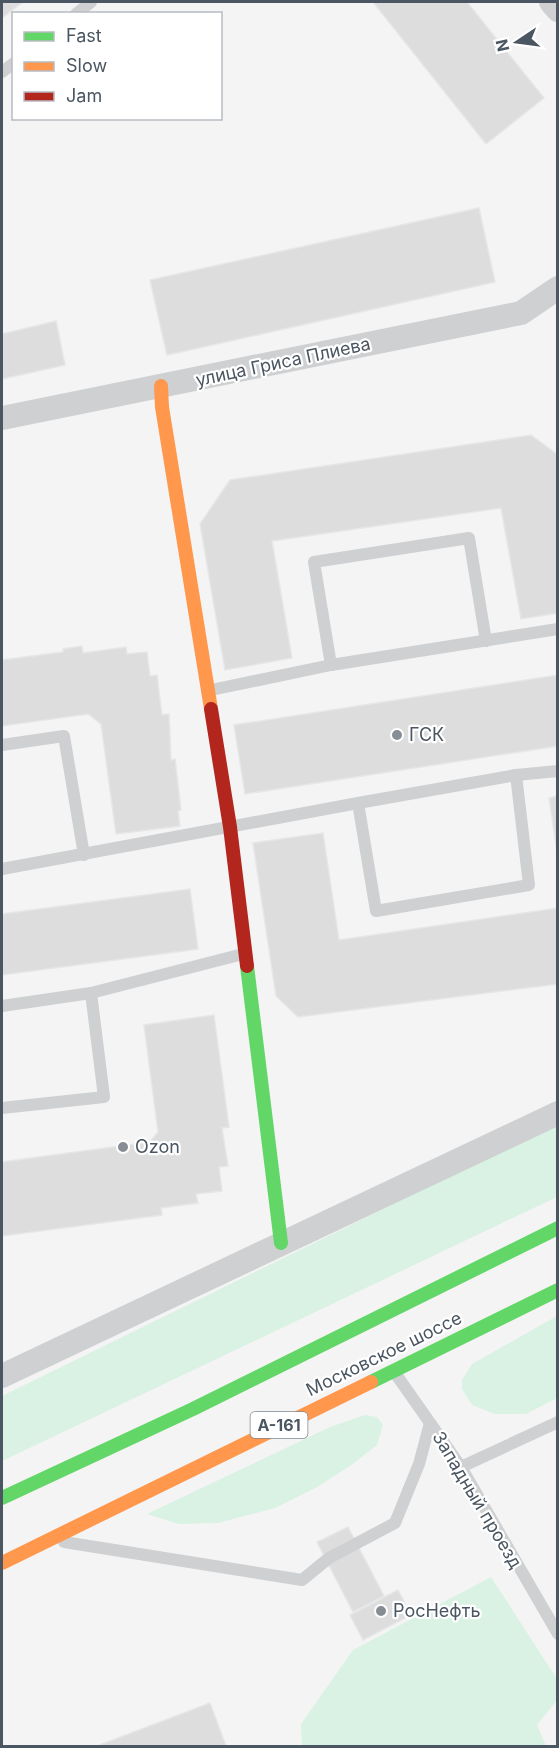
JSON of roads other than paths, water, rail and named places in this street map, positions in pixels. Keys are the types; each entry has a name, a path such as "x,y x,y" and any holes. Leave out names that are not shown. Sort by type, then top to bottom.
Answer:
{"main road":[{"path":"161,386 162,407 230,827 281,1244"},
{"name":"Московское шоссе","path":"2,1498 193,1409 558,1228"},
{"name":"Московское шоссе","path":"2,1563 558,1290"}],"street":[{"path":"551,2 558,10"},
{"name":"улица Гриса Плиева","path":"2,418 521,313 558,288"},
{"path":"2,1376 558,1113"}],"lane":[{"path":"78,12 91,2"},
{"path":"330,665 314,562 470,538 486,640"},
{"path":"209,691 330,665 558,629"},
{"path":"2,745 64,736 84,855"},
{"path":"2,869 516,775 558,771"},
{"path":"358,803 376,911 518,887 529,885 516,775"},
{"path":"2,1006 91,993 246,953"},
{"path":"2,1108 104,1097 91,993"},
{"name":"Западный проезд","path":"392,1370 461,1467 558,1634"},
{"path":"461,1467 558,1422"},
{"path":"48,1539 302,1580 328,1558 395,1523 419,1464 430,1423"}],"place":[{"name":"ГСК","path":"397,735"},
{"name":"Ozon","path":"123,1147"},
{"name":"РосНефть","path":"381,1611"}]}
